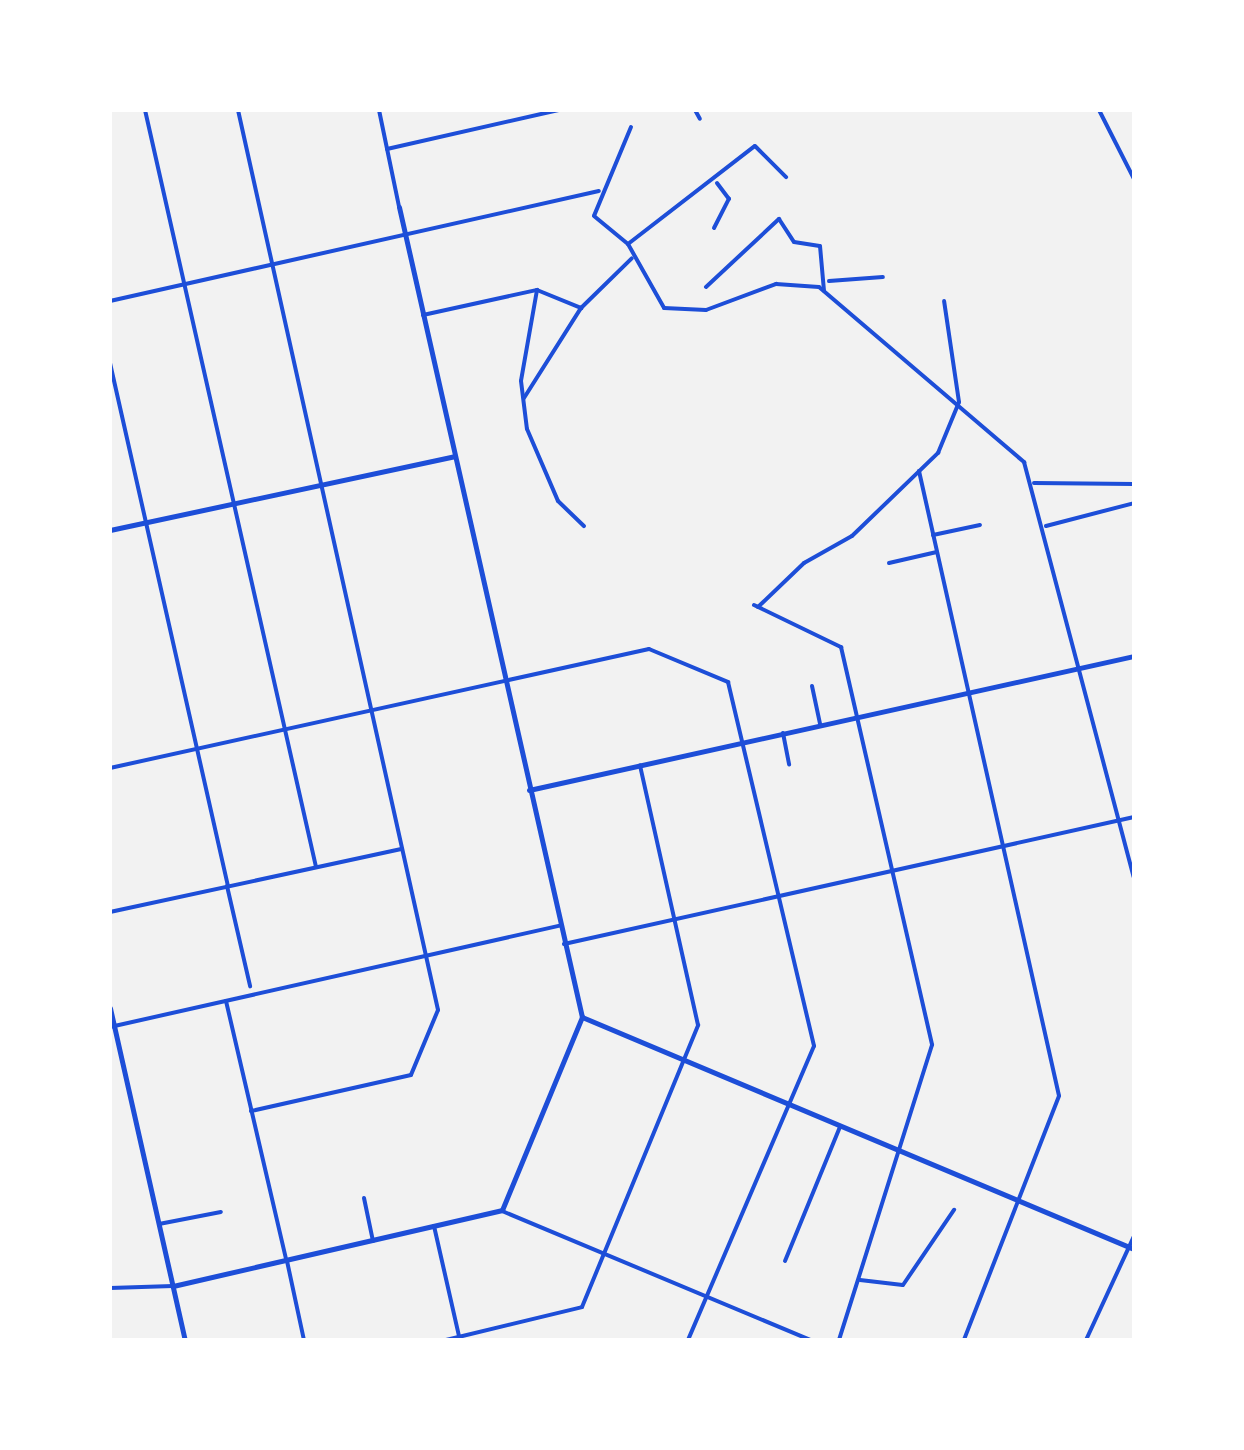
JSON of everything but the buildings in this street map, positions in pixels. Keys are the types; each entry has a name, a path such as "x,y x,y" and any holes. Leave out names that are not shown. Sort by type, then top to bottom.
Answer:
{"main road":[{"path":"173,1286 502,1210 582,1017 400,207"},
{"path":"110,530 454,456"},
{"path":"529,790 1134,656"},
{"path":"110,1008 185,1340"},
{"path":"582,1017 1132,1248"}],"street":[{"path":"144,110 316,867"},
{"path":"238,110 438,1010 415,1072 251,1110"},
{"path":"379,110 400,207"},
{"path":"387,149 558,110"},
{"path":"695,110 700,119"},
{"path":"1099,110 1134,179"},
{"path":"631,127 599,191 596,220 628,244 632,258 669,312 706,310 770,285 824,291"},
{"path":"628,244 717,183 758,145 786,177"},
{"path":"714,228 729,199 717,183"},
{"path":"110,301 599,191"},
{"path":"706,287 779,219 794,242 820,246 829,281 824,291 827,303 959,402 1024,462 1046,526 1134,877"},
{"path":"524,398 580,308 632,258"},
{"path":"829,281 882,278"},
{"path":"424,315 537,290 580,308"},
{"path":"537,290 524,398 558,502 584,526"},
{"path":"839,1340 860,1280 894,1148 932,1044 840,645 756,606 938,454 959,402 944,301"},
{"path":"110,363 250,986"},
{"path":"919,470 1058,1096 964,1340"},
{"path":"1034,483 1134,484"},
{"path":"1046,526 1134,502"},
{"path":"933,535 980,525"},
{"path":"889,563 936,552"},
{"path":"110,768 504,680 659,650 734,688 814,1039 688,1340"},
{"path":"812,686 820,725"},
{"path":"783,733 789,764"},
{"path":"446,1340 579,1310 685,1061 698,1021 640,765"},
{"path":"564,944 673,921 780,892 890,873 1134,817"},
{"path":"110,912 401,849"},
{"path":"112,1026 560,926"},
{"path":"226,1000 304,1340"},
{"path":"785,1261 840,1126"},
{"path":"364,1198 373,1241"},
{"path":"502,1210 604,1258 810,1340"},
{"path":"860,1280 904,1285 954,1210"},
{"path":"159,1224 221,1212"},
{"path":"434,1226 460,1338"},
{"path":"1086,1340 1132,1248 1134,1236"},
{"path":"110,1288 173,1286"}]}
